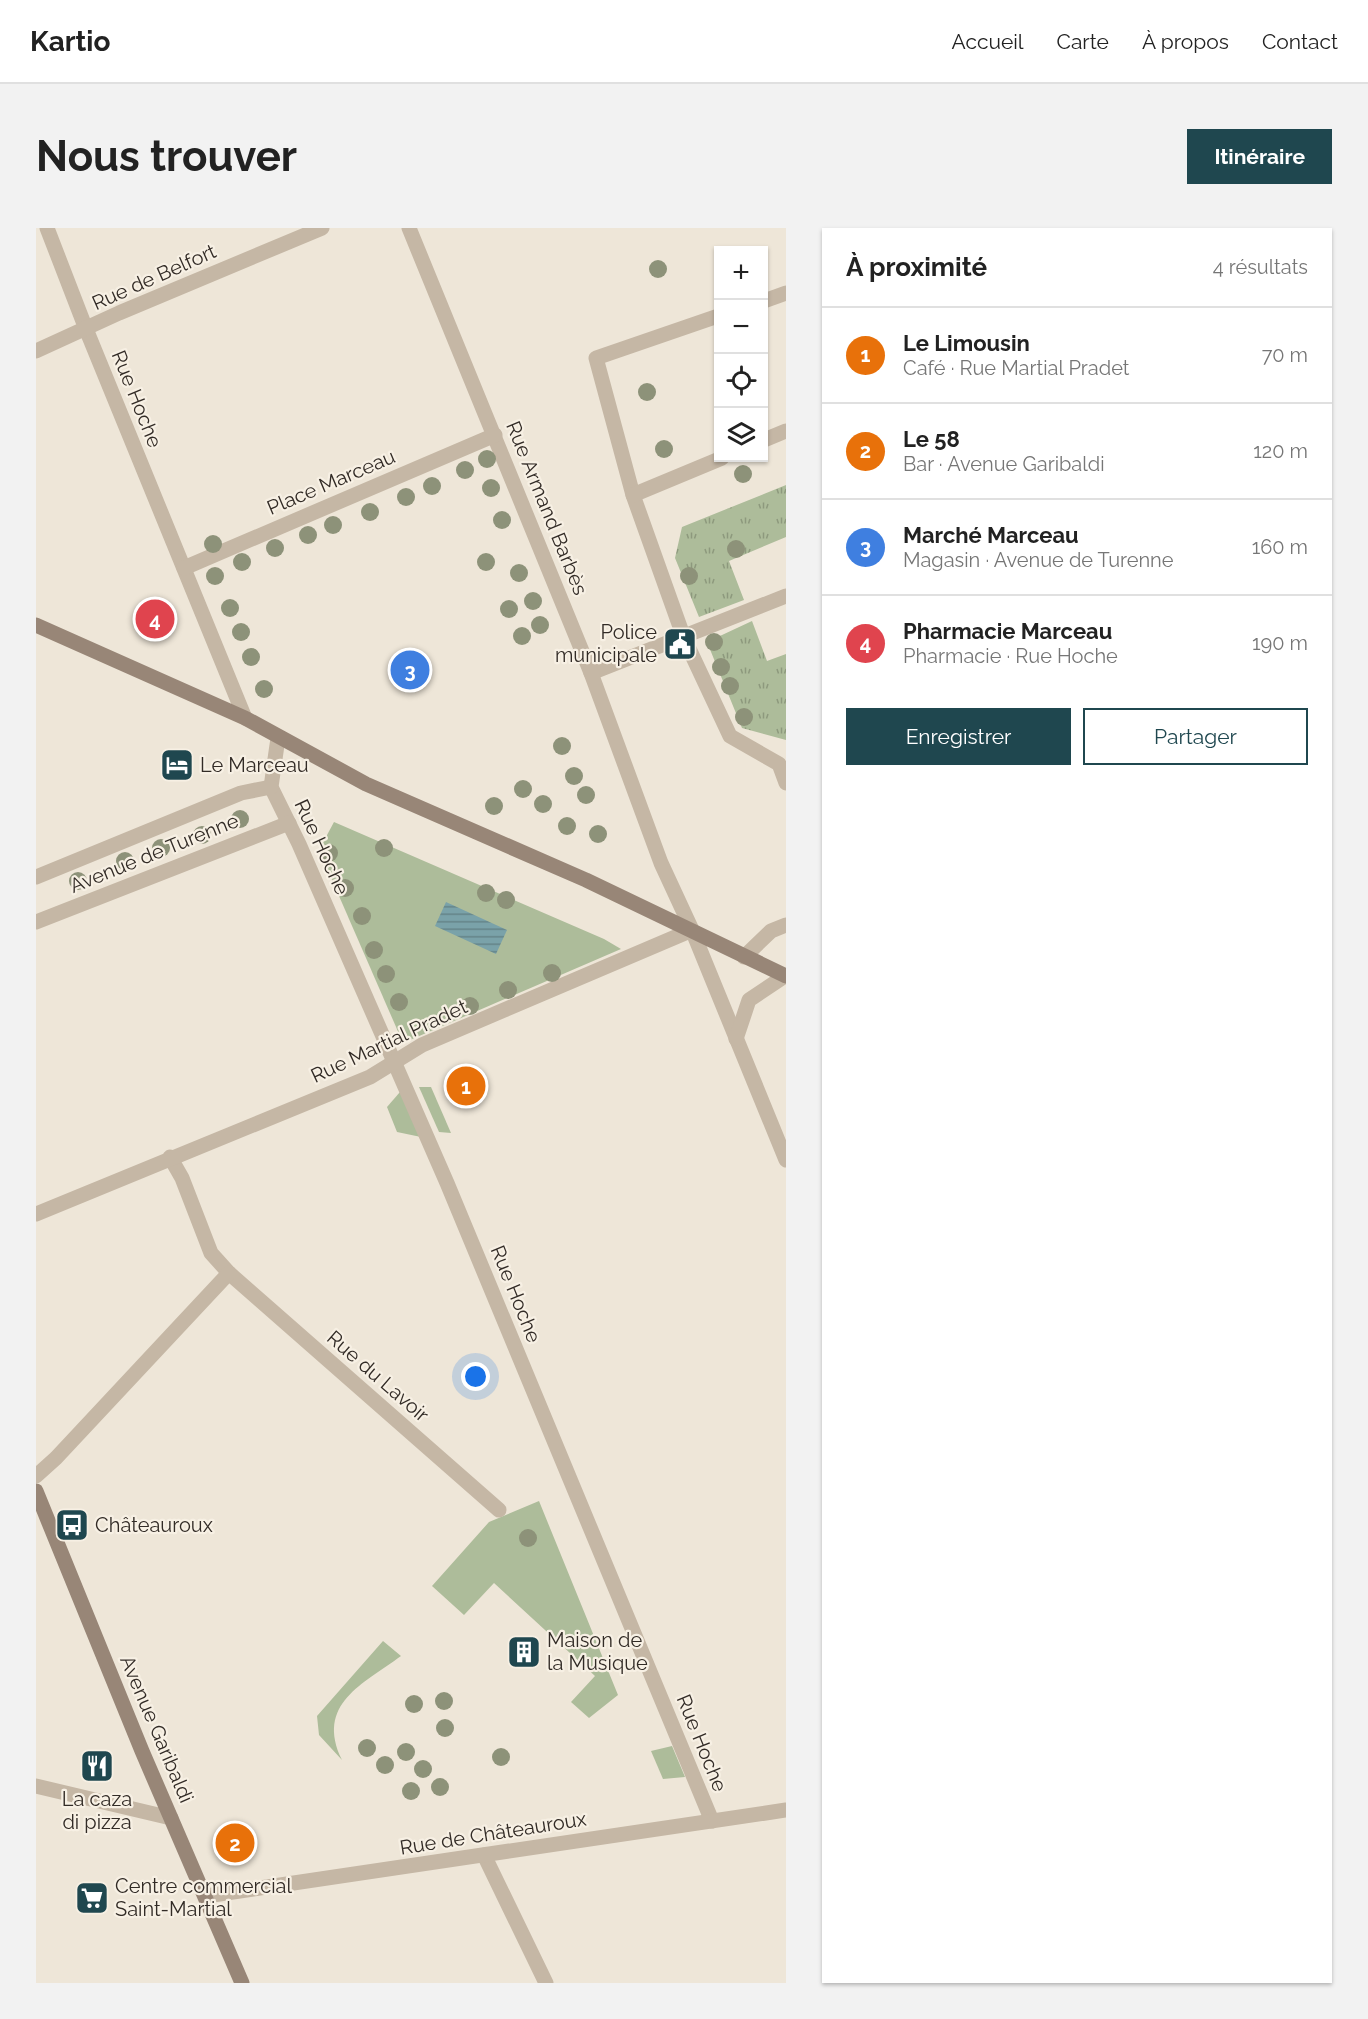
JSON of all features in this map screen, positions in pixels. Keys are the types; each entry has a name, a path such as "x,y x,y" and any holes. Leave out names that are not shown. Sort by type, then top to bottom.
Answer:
{"street":[{"name":"Rue Hoche","path":"47,228 245,718"},
{"name":"Rue de Belfort","path":"36,351 322,228"},
{"name":"Rue Armand Barbès","path":"409,228 591,674 661,863 692,930 786,1160"},
{"path":"767,300 786,293"},
{"path":"714,317 596,358 633,495 684,638 730,736 782,763 786,783"},
{"path":"768,438 786,431"},
{"name":"Place Marceau","path":"184,568 495,435"},
{"path":"633,495 714,461"},
{"path":"591,674 786,596"},
{"path":"36,625 245,718 366,784 572,873 785,976"},
{"path":"271,787 278,738"},
{"name":"Rue Hoche","path":"271,787 394,1061 479,1259 712,1821"},
{"name":"Avenue de Turenne","path":"36,877 241,793 271,787"},
{"name":"Avenue de Turenne","path":"36,922 289,823"},
{"path":"744,957 771,931 786,925"},
{"name":"Rue Martial Pradet","path":"36,1214 170,1157 370,1077 422,1045 692,930"},
{"path":"736,1039 749,1000 785,976"},
{"name":"Rue du Lavoir","path":"170,1157 182,1178 210,1253 229,1273 499,1510"},
{"path":"36,1476 56,1458 229,1273"},
{"name":"Avenue Garibaldi","path":"36,1491 242,1983"},
{"path":"36,1786 171,1818"},
{"name":"Rue de Châteauroux","path":"206,1896 786,1810"},
{"path":"484,1855 546,1983"}],"green space":[{"path":"786,485 786,537 729,561 744,600 699,617 675,558 682,527"},
{"path":"752,621 767,661 786,654 786,740 742,728 707,642"},
{"path":"334,822 604,939 621,949 403,1043 319,850"},
{"path":"419,1087 431,1087 451,1133 439,1132"},
{"path":"400,1092 421,1137 397,1132 387,1107"},
{"path":"539,1501 618,1695 589,1718 571,1702 595,1676 494,1583 464,1615 432,1586 489,1522"},
{"path":"383,1641 401,1656 359,1686 339,1710 334,1724 335,1741 342,1760 319,1735 317,1716"},
{"path":"672,1746 685,1777 663,1779 651,1751"}],"water":[{"path":"446,902 507,930 496,954 435,926"}],"place":[{"name":"Pharmacie Marceau","path":"155,619"},
{"name":"Police municipale","path":"680,644"},
{"name":"Marché Marceau","path":"410,670"},
{"name":"Le Marceau","path":"177,765"},
{"name":"Le Limousin","path":"466,1086"},
{"name":"Châteauroux","path":"72,1525"},
{"name":"Maison de la Musique","path":"524,1652"},
{"name":"La caza di pizza","path":"97,1766"},
{"name":"Le 58","path":"235,1843"},
{"name":"Centre commercial Saint-Martial","path":"92,1898"}]}
